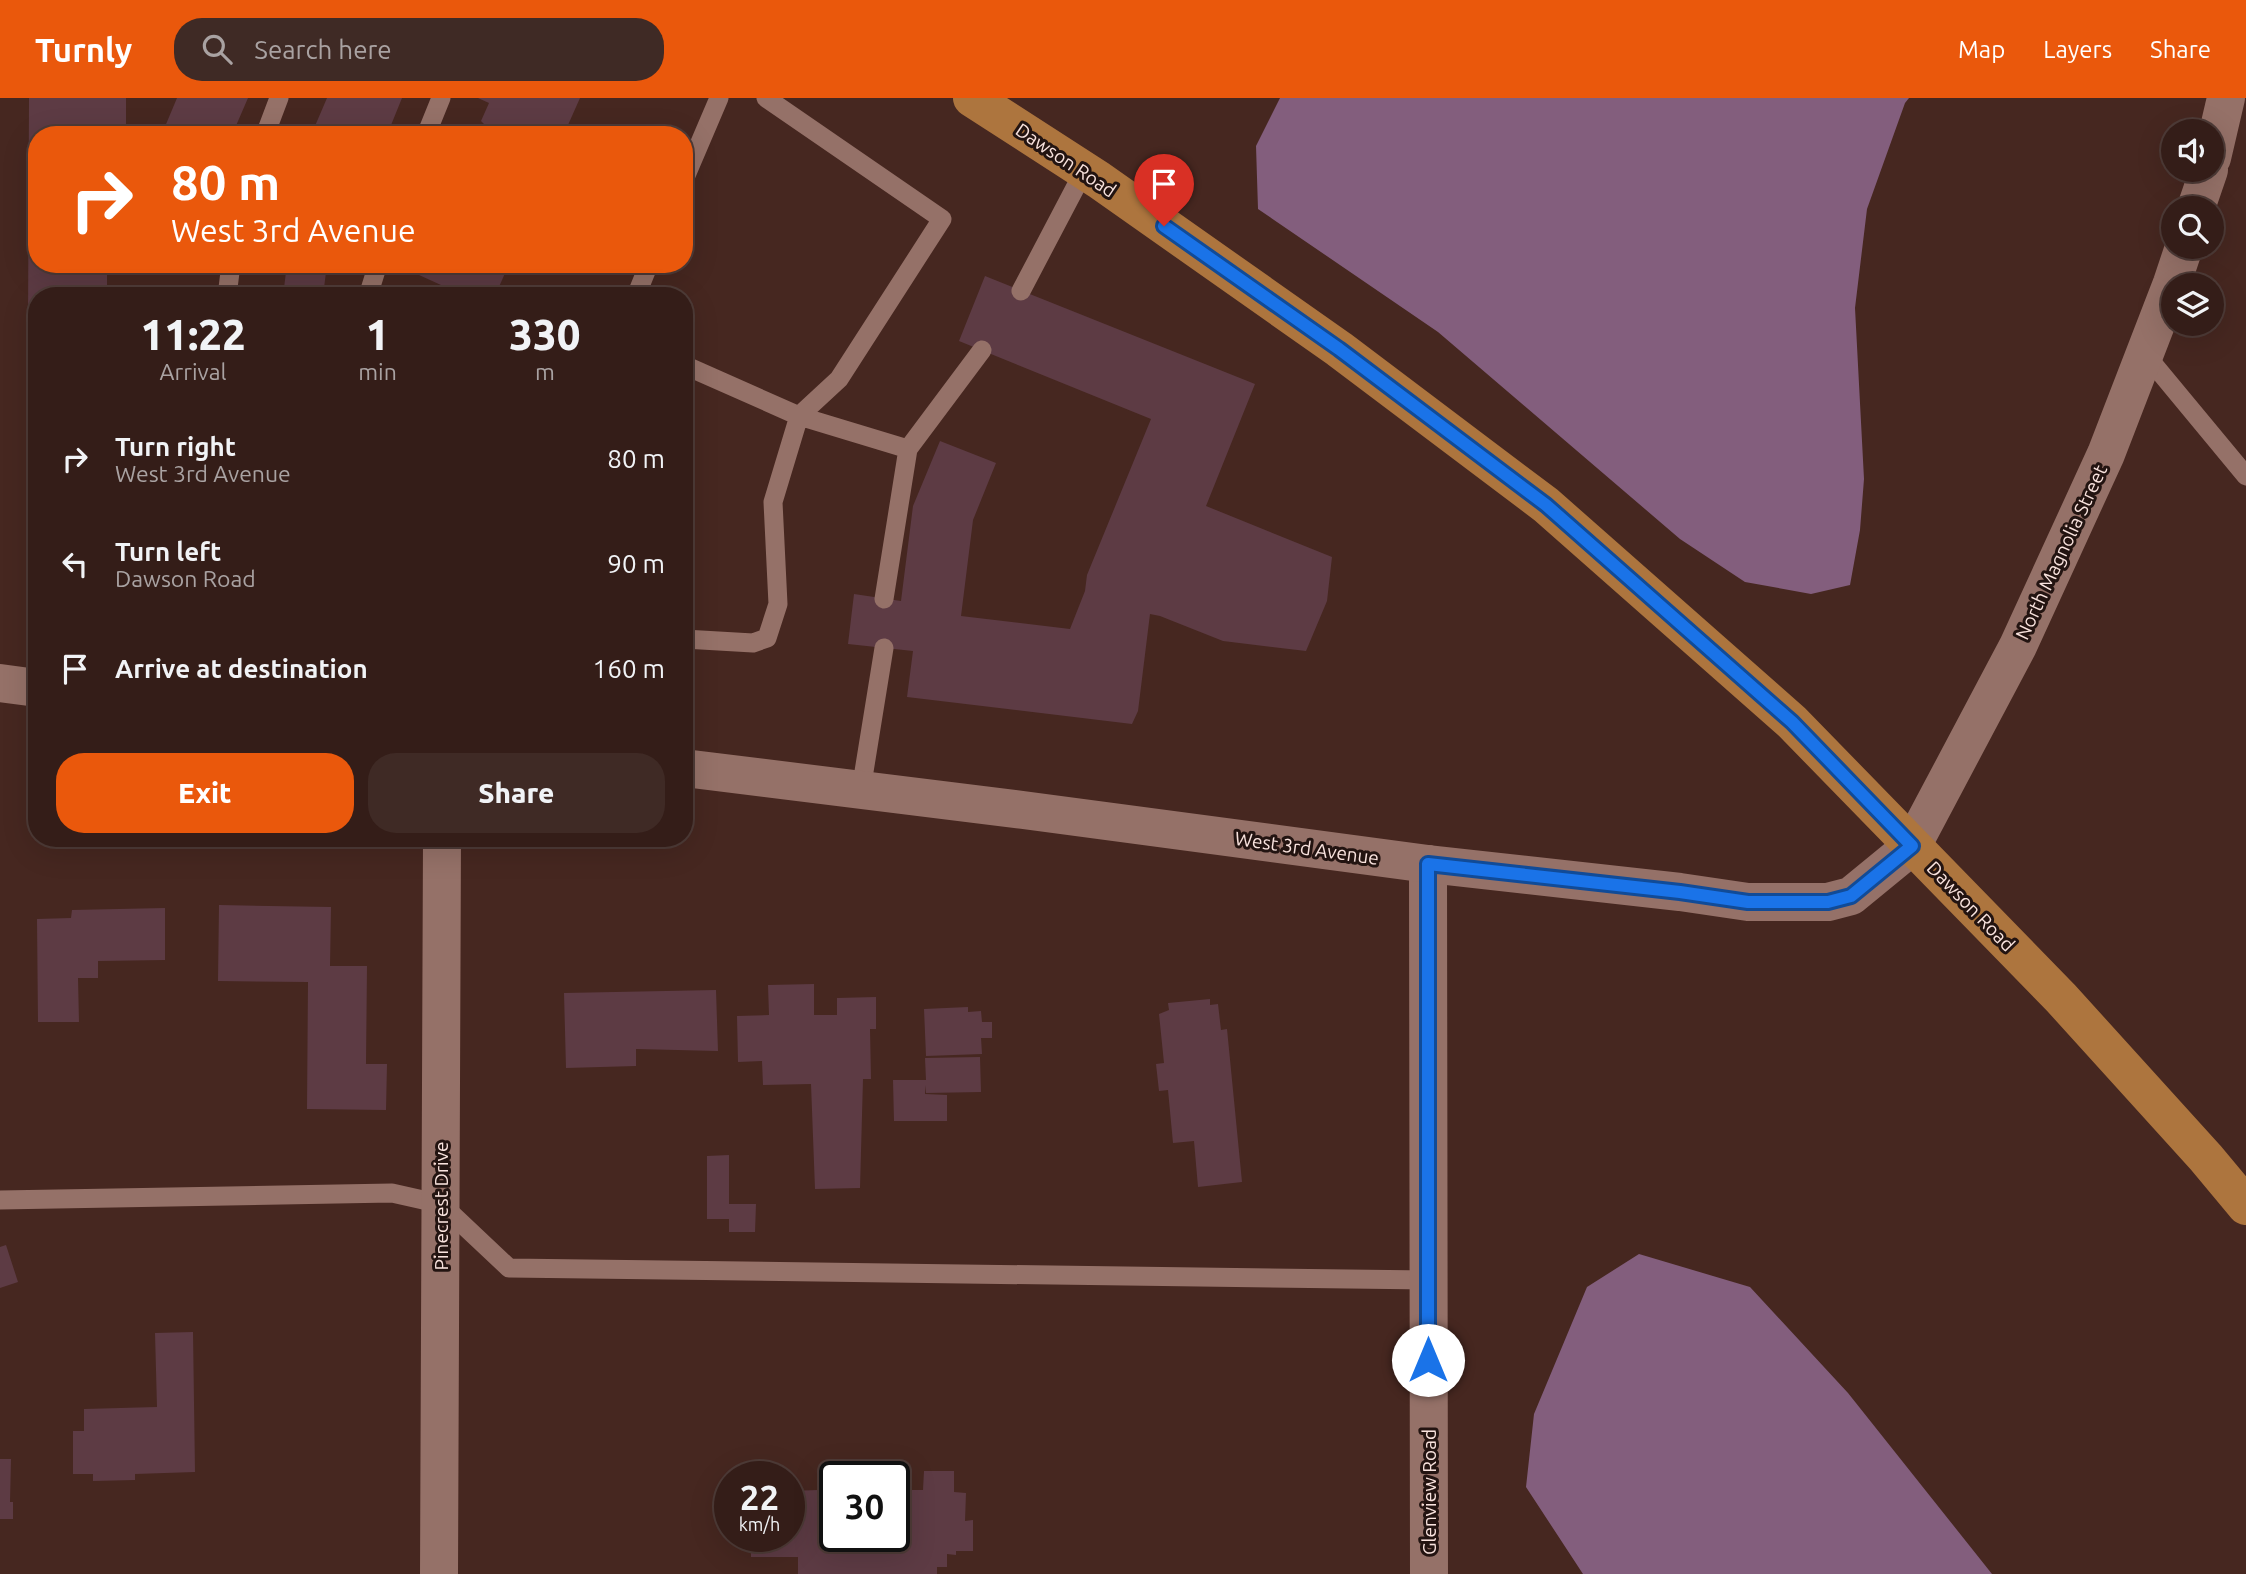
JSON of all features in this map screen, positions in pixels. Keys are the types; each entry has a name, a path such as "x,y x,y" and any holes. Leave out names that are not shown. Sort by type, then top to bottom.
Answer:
{"main road":[{"name":"Dawson Road","path":"972,98 1084,170 1339,349 1546,505 1792,722 2061,998 2246,1206"}],"street":[{"path":"2221,119 2226,98"},
{"name":"North Magnolia Street","path":"1912,846 2018,646 2063,552 2106,454 2180,259"},
{"path":"0,683 28,687"},
{"name":"West 3rd Avenue","path":"693,769 1428,864 1748,902 1828,902 1851,896 1912,846"},
{"name":"Pinecrest Drive","path":"439,1574 442,847"},
{"name":"Glenview Road","path":"1428,864 1429,1574"}],"lane":[{"path":"268,126 279,98"},
{"path":"430,126 441,98"},
{"path":"693,159 719,98"},
{"path":"693,640 753,643 767,638 778,604 773,502 799,416 839,379 943,219 766,98"},
{"path":"1021,291 1084,170"},
{"path":"884,599 908,449 982,350"},
{"path":"2145,354 2246,476"},
{"path":"693,369 799,416 908,449"},
{"path":"861,790 884,648"},
{"path":"0,1200 392,1193 441,1204 509,1268 1428,1280"}],"shaded area":[{"path":"1280,98 1909,98 1867,209 1855,308 1864,479 1860,530 1850,585 1811,594 1745,582 1680,539 1438,332 1258,209 1256,146"},
{"path":"1639,1254 1750,1287 1848,1393 1992,1574 1583,1574 1526,1487 1534,1414 1587,1287"}],"building":[{"path":"29,98 126,98 126,124 29,126"},
{"path":"177,98 248,98 236,126 165,126"},
{"path":"327,98 402,98 391,126 315,126"},
{"path":"478,98 580,98 568,125 570,126 486,126 481,121 489,103"},
{"path":"28,273 107,273 107,287 28,287"},
{"path":"286,273 326,273 324,287 284,287"},
{"path":"415,273 505,273 499,287 445,287"},
{"path":"985,276 1255,384 1206,506 1332,557 1327,601 1306,651 1223,641 1150,614 1138,711 1132,724 907,697 913,651 848,644 854,594 901,601 913,506 940,441 996,463 973,520 961,616 1070,629 1085,591 1087,575 1151,419 959,341"},
{"path":"219,905 331,907 330,966 367,966 366,1064 387,1064 386,1110 307,1109 308,982 218,981"},
{"path":"165,908 165,960 98,961 98,978 78,978 79,1022 38,1022 37,919 71,918 72,910"},
{"path":"814,984 814,1015 837,1015 837,998 876,997 876,1029 870,1029 871,1079 863,1079 860,1188 815,1189 811,1084 763,1085 762,1061 738,1062 737,1016 769,1015 768,985"},
{"path":"716,990 718,1051 636,1049 636,1066 566,1068 564,993"},
{"path":"1210,999 1210,1005 1218,1004 1221,1030 1227,1029 1242,1182 1198,1187 1194,1141 1173,1143 1168,1090 1159,1091 1156,1064 1164,1063 1159,1014 1169,1010 1168,1003"},
{"path":"968,1007 968,1012 981,1011 982,1022 992,1022 992,1038 981,1038 982,1054 926,1056 924,1009"},
{"path":"980,1057 981,1092 926,1093 925,1085 925,1094 947,1095 947,1121 894,1121 893,1080 926,1080 925,1058"},
{"path":"729,1155 729,1204 756,1204 755,1232 729,1232 729,1219 707,1219 707,1156"},
{"path":"6,1245 18,1282 0,1288 0,1247"},
{"path":"193,1332 195,1472 135,1474 135,1480 93,1481 93,1474 73,1474 73,1431 84,1431 84,1409 157,1407 155,1333"},
{"path":"0,1459 11,1459 10,1502 13,1502 13,1519 0,1519"},
{"path":"924,1471 954,1471 954,1492 966,1493 965,1521 973,1520 973,1551 947,1554 947,1567 937,1567 937,1574 798,1574 798,1557 751,1557 751,1552 805,1552 805,1490 818,1490 818,1480 819,1552 910,1552 910,1490 923,1490"}],"route":[{"path":"1164,226 1339,349 1546,505 1792,722 1912,846 1851,896 1828,902 1748,902 1428,864 1428,1360"}]}
